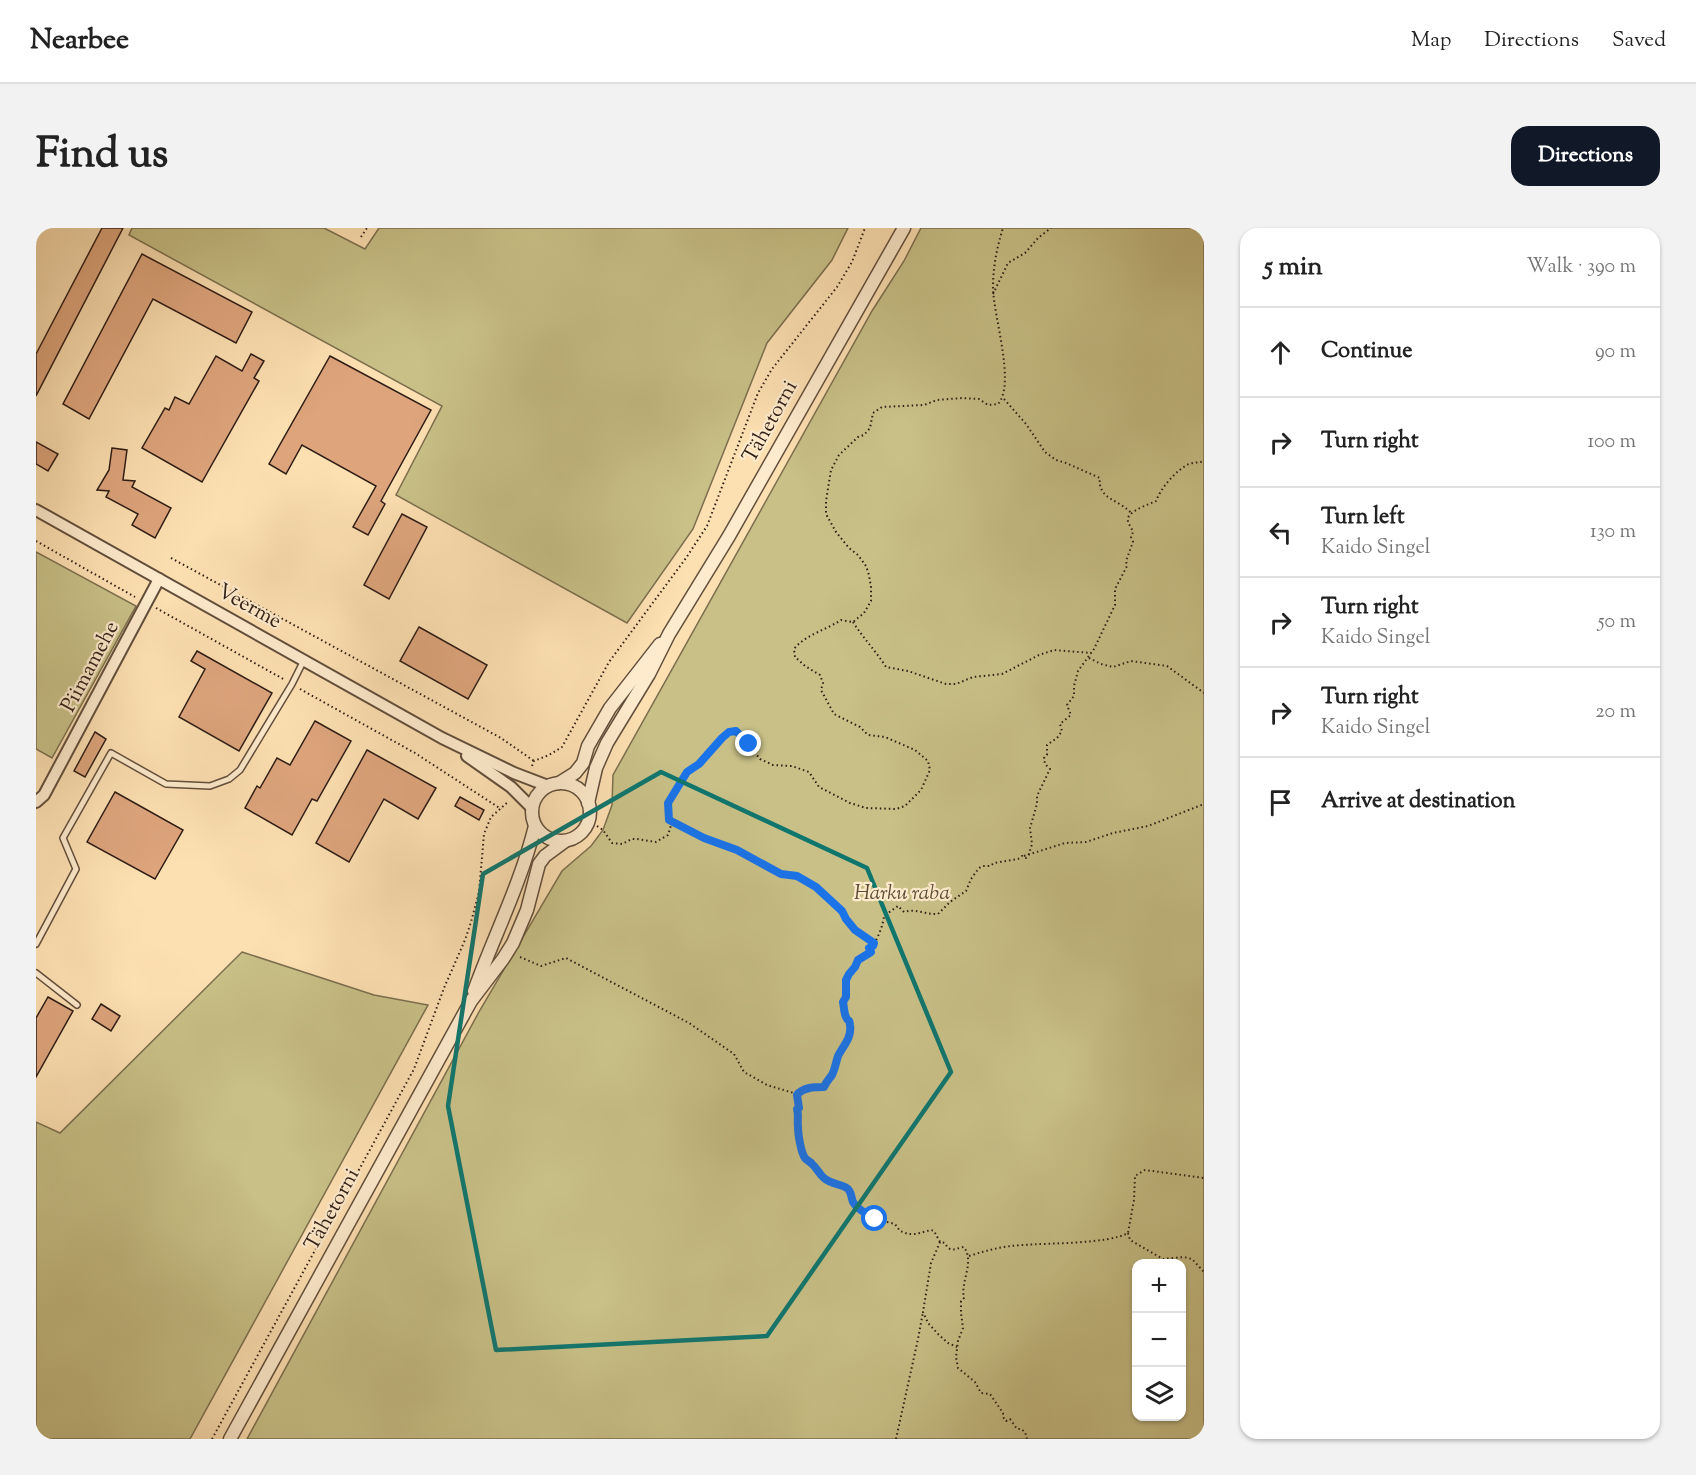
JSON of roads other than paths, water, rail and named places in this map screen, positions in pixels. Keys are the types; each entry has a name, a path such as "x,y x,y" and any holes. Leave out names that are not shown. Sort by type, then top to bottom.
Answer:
{"street":[{"name":"Tähetorni","path":"588,803 596,768 608,743 904,228"},
{"name":"Veerme","path":"36,510 442,738 514,773 553,785"},
{"name":"Piimamehe","path":"36,802 44,795 159,579"},
{"name":"Tähetorni","path":"553,785 575,773 583,763 588,747 610,708 669,634"},
{"name":"Veerme","path":"442,738 511,787 532,808"},
{"path":"568,784 577,788 588,803 590,816 585,828 576,837 564,842 547,838 540,833 532,818 533,803 538,793 553,785 568,784"},
{"name":"Tähetorni","path":"471,1001 488,953 518,882 535,826"},
{"name":"Tähetorni","path":"230,1439 471,1001 503,960 513,943 527,910 539,864 545,856 564,842"}],"lane":[{"path":"36,944 76,869 63,838 111,753 166,784 210,786 229,779 240,770 304,660"},
{"path":"36,973 77,1005"}],"park label":[{"name":"Harku raba","path":"902,894"}]}
